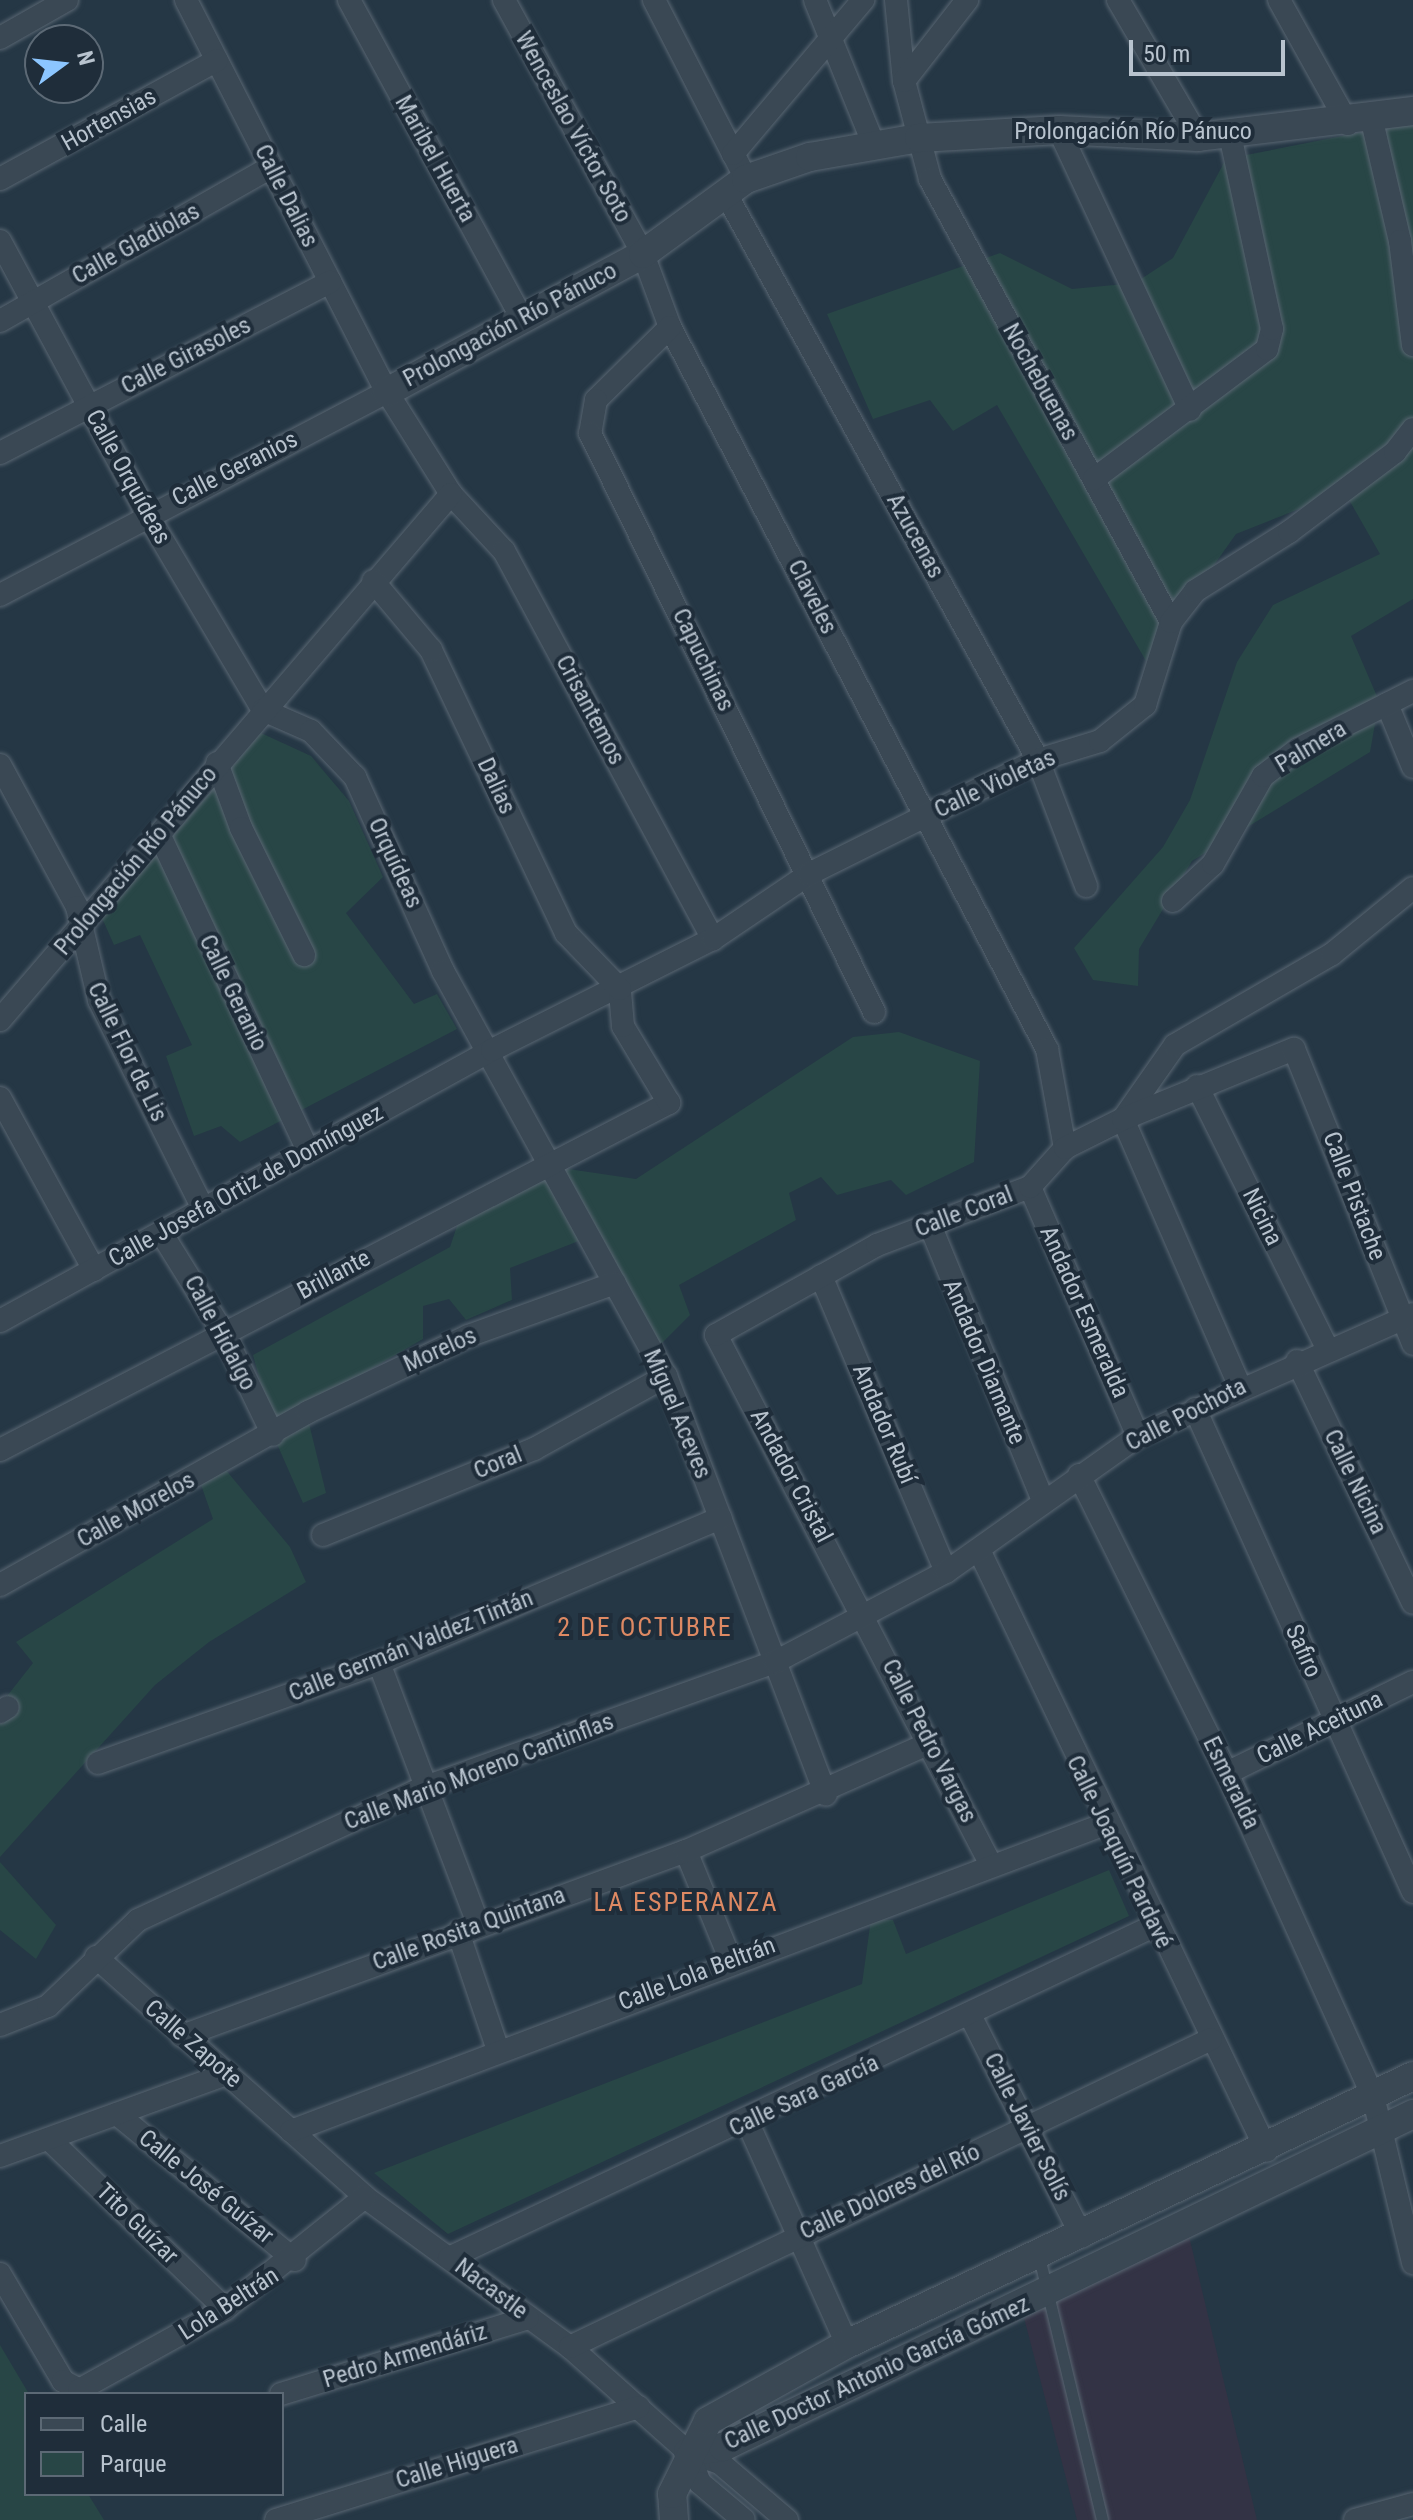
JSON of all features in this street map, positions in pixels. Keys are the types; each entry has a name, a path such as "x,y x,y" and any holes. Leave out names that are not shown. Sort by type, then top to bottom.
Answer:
{"street":[{"path":"0,38 67,0"},
{"name":"Calle Dalias","path":"186,0 387,392"},
{"name":"Maribel Huerta","path":"349,0 522,319"},
{"name":"Wenceslao Víctor Soto","path":"504,0 643,254"},
{"name":"Azucenas","path":"654,0 735,175 1038,760 1086,886"},
{"path":"815,0 835,37 873,143"},
{"path":"735,175 863,0"},
{"name":"Nochebuenas","path":"896,0 904,81 919,138 947,216 1171,622"},
{"path":"904,81 967,0"},
{"path":"1118,0 1198,137"},
{"path":"1279,0 1360,123 1400,241 1413,345"},
{"name":"Hortensias","path":"0,179 217,60"},
{"name":"Prolongación Río Pánuco","path":"2,1014 84,925 217,763 451,494 387,392 643,254 735,175 873,143 919,138 1059,130 1198,137 1360,123 1413,111"},
{"path":"1059,130 1190,410"},
{"path":"1094,479 1260,361 1272,329 1230,134"},
{"name":"Calle Gladiolas","path":"0,321 271,167"},
{"name":"Calle Orquídeas","path":"0,241 147,514 263,710"},
{"name":"Claveles","path":"643,254 670,327 984,939 1047,1049 1065,1148"},
{"name":"Calle Girasoles","path":"0,453 330,282"},
{"name":"Capuchinas","path":"670,327 596,400 590,433 809,874 874,1012"},
{"name":"Calle Geranios","path":"0,595 147,514 387,392"},
{"name":"Calle Violetas","path":"492,1050 620,989 713,939 809,874 1038,760 1100,741 1145,705 1171,622 1195,591 1289,532 1395,452 1413,429"},
{"name":"Crisantemos","path":"451,494 504,551 713,939"},
{"name":"Dalias","path":"373,581 431,650 566,933 620,989"},
{"name":"Palmera","path":"1173,901 1213,864 1263,776 1413,691"},
{"path":"1387,704 1413,767"},
{"name":"Orquídeas","path":"263,710 311,731 355,777 443,971 492,1050"},
{"path":"217,763 241,828 304,955"},
{"name":"Calle Flor de Lis","path":"0,765 84,925 85,965 99,1000 203,1209"},
{"name":"Calle Geranio","path":"160,836 308,1150"},
{"path":"1240,1387 1123,1119 1175,1045 1332,954 1413,888"},
{"name":"Brillante","path":"0,1450 552,1159 669,1103 623,1026 620,989"},
{"name":"Calle Coral","path":"716,1335 821,1276 930,1225 1030,1187 1065,1148 1123,1119 1197,1086 1294,1049"},
{"name":"Calle Pistache","path":"1294,1049 1407,1317 1413,1344"},
{"name":"Calle Josefa Ortiz de Domínguez","path":"0,1321 492,1050"},
{"name":"Miguel Aceves","path":"492,1050 666,1376 826,1794"},
{"name":"Nicina","path":"1197,1086 1327,1348"},
{"path":"0,1098 94,1270"},
{"name":"Andador Esmeralda","path":"1030,1187 1138,1436"},
{"name":"Andador Diamante","path":"930,1225 1042,1498"},
{"name":"Calle Hidalgo","path":"162,1234 224,1334 273,1435"},
{"name":"Andador Rubí","path":"821,1276 946,1572"},
{"name":"Morelos","path":"273,1435 468,1336 615,1283"},
{"name":"Calle Pochota","path":"979,1550 1042,1498 1138,1436 1297,1361 1407,1317"},
{"name":"Andador Cristal","path":"716,1335 867,1617"},
{"name":"Calle Nicina","path":"1297,1361 1413,1603"},
{"name":"Coral","path":"323,1535 534,1449 666,1376"},
{"name":"Safiro","path":"1195,1409 1413,1892"},
{"name":"Calle Morelos","path":"0,1585 273,1435"},
{"name":"Esmeralda","path":"1079,1475 1227,1773 1373,2096 1413,2263"},
{"name":"Calle Germán Valdez Tintán","path":"98,1763 379,1663 720,1518"},
{"name":"Calle Mario Moreno Cantinflas","path":"0,2025 48,2006 138,1920 423,1788 775,1662 867,1617 979,1550"},
{"name":"Calle Joaquín Pardavé","path":"979,1550 1105,1824 1267,2151"},
{"name":"Calle Pedro Vargas","path":"867,1617 991,1865"},
{"path":"379,1663 468,1927 498,2050"},
{"name":"Calle Aceituna","path":"1227,1773 1413,1682"},
{"name":"Calle Rosita Quintana","path":"182,2036 468,1927 686,1851 826,1794 930,1743"},
{"name":"Calle Lola Beltrán","path":"291,2131 731,1961 1105,1824"},
{"path":"686,1851 731,1961"},
{"name":"Calle Sara García","path":"449,2258 748,2123 1154,1926"},
{"name":"Calle Zapote","path":"96,1957 291,2131"},
{"name":"Calle Javier Solís","path":"971,2017 1082,2237"},
{"name":"Calle Dolores del Río","path":"570,2347 801,2233 1211,2039"},
{"path":"0,2156 227,2074"},
{"name":"Calle Doctor Antonio García Gómez","path":"688,2452 708,2421 847,2344 1267,2151 1413,2076"},
{"name":"Calle José Guízar","path":"117,2114 295,2260"},
{"name":"Calle Doctor Antonio García Gómez","path":"688,2452 723,2447 1413,2114"},
{"path":"748,2123 801,2233 847,2344"},
{"name":"Nacastle","path":"291,2131 365,2197 570,2347 688,2452"},
{"name":"Tito Guízar","path":"49,2139 225,2309"},
{"name":"Lola Beltrán","path":"0,2274 63,2381 79,2390 225,2309 295,2260 365,2197"},
{"name":"Pedro Armendáriz","path":"284,2393 528,2318"},
{"name":"Calle Higuera","path":"276,2520 639,2407"},
{"path":"674,2520 672,2494 688,2452"},
{"path":"688,2452 700,2483 744,2520"},
{"path":"688,2452 720,2463 787,2520"},
{"path":"1355,2520 1413,2504"}],"lane":[{"path":"1039,2257 1045,2294 1102,2520"}],"shaded area":[{"path":"1189,2236 1257,2520 1077,2520 1024,2318"}],"green space":[{"path":"1413,122 1413,599 1351,636 1379,701 1370,752 1192,861 1139,949 1138,986 1093,980 1074,948 1163,847 1190,800 1237,662 1273,605 1380,554 1344,491 1236,534 1146,661 997,405 953,431 930,400 873,419 827,314 1000,253 1072,289 1135,283 1173,258 1226,159"},
{"path":"261,733 311,756 349,801 383,877 346,913 414,1004 437,994 457,1029 240,1142 221,1126 194,1136 166,1056 192,1045 140,935 114,945 102,918"},
{"path":"899,1032 980,1061 974,1162 906,1195 891,1180 837,1195 821,1177 789,1193 796,1220 679,1285 690,1315 659,1346 599,1233 510,1268 512,1300 466,1320 449,1299 423,1306 423,1339 305,1407 326,1493 303,1503 277,1444 253,1355 450,1247 458,1223 548,1166 636,1179 853,1037"},
{"path":"225,1469 290,1547 306,1582 209,1642 155,1685 0,1857 0,1705 33,1663 16,1642 213,1519 199,1479"},
{"path":"0,1862 56,1925 36,1959 0,1930"},
{"path":"1109,1870 1129,1916 448,2234 374,2173 862,1984 871,1919 893,1920 906,1954"},
{"path":"0,2345 28,2392 24,2392 24,2496 89,2496 104,2520 0,2520"}],"district":[{"name":"2 DE OCTUBRE","path":"645,1628"},
{"name":"LA ESPERANZA","path":"686,1903"}]}
